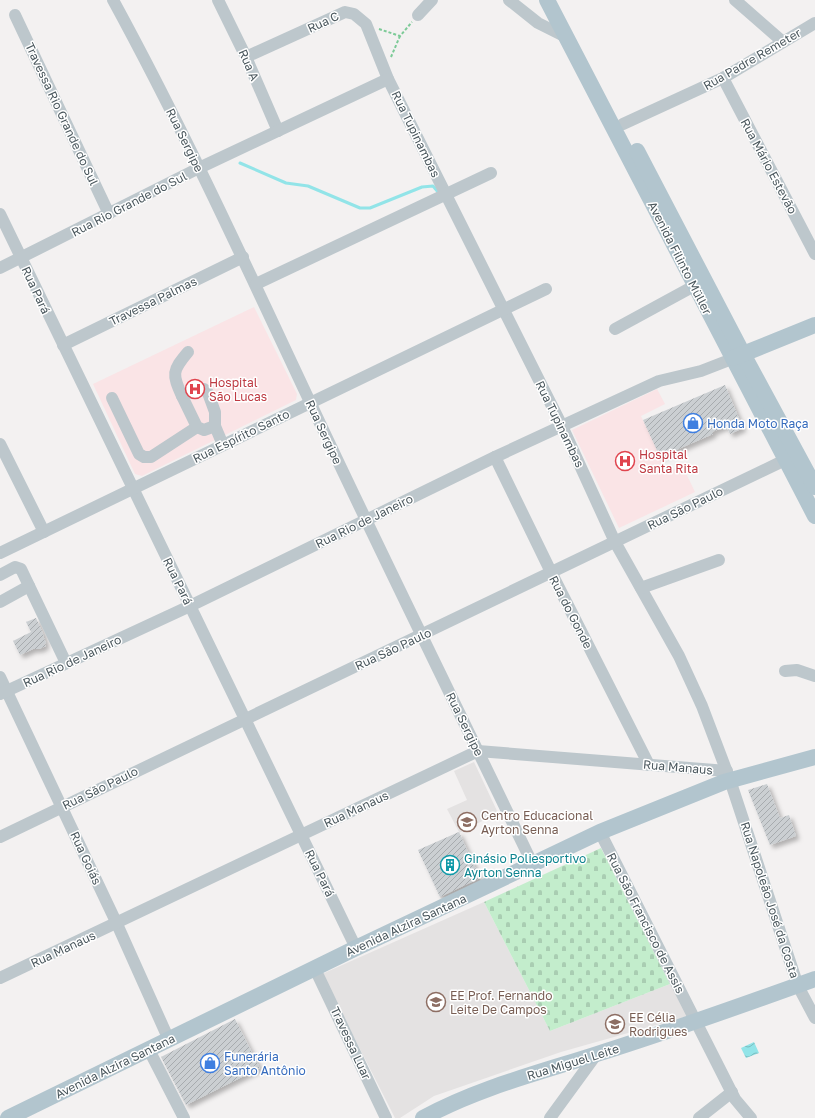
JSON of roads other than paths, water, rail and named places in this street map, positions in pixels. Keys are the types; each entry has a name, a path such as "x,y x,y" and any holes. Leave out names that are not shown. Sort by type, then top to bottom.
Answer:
{"main road":[{"name":"Avenida Filinto Müller","path":"546,0 694,286 737,351 815,487"},
{"name":"Avenida Filinto Müller","path":"559,0 737,351 785,460 815,516"},
{"path":"737,351 815,325"},
{"name":"Avenida Alzira Santana","path":"11,1117 356,948 600,832 728,776 815,757"},
{"name":"Rua Miguel Leite","path":"423,1118 450,1103 505,1082 596,1055 697,1022 815,979"}],"street":[{"name":"Rua Sergipe","path":"113,0 199,168 256,284 310,403 533,865"},
{"name":"Rua A","path":"218,0 246,57 278,131"},
{"path":"418,15 432,0"},
{"path":"509,0 538,23 566,37"},
{"path":"735,0 783,42"},
{"name":"Rua C","path":"246,57 345,12 354,14 366,24 387,76"},
{"name":"Travessa Rio Grande do Sul","path":"15,15 109,214"},
{"name":"Rua Padre Remeter","path":"623,124 723,78 815,23"},
{"name":"Rua Rio Grande do Sul","path":"0,268 387,76"},
{"name":"Rua Tupinambas","path":"387,76 562,426 615,542 679,656 702,706 728,776"},
{"name":"Rua Mário Estevão","path":"723,78 815,254"},
{"path":"256,284 491,173"},
{"name":"Rua Pará","path":"0,214 132,489 246,718 356,948"},
{"name":"Travessa Palmas","path":"63,345 242,257"},
{"path":"616,329 694,286"},
{"name":"Rua Espírito Santo","path":"0,553 546,289"},
{"name":"Rua Rio de Janeiro","path":"3,692 190,606 495,457 659,381 700,371 737,351"},
{"path":"188,352 175,367 174,379 197,427 204,430 215,426"},
{"path":"182,396 198,389 204,389 208,393 215,412 215,426 223,445"},
{"path":"112,398 139,454 144,457 151,457 197,427"},
{"path":"0,444 44,532"},
{"name":"Rua do Gonde","path":"495,457 551,572 649,765"},
{"name":"Rua São Paulo","path":"0,837 785,460"},
{"path":"641,588 719,560"},
{"path":"0,575 18,567 21,569 66,663"},
{"path":"0,602 29,586"},
{"path":"785,671 797,670 815,676"},
{"name":"Rua Goiás","path":"0,677 3,692 61,807 117,924 169,1040"},
{"name":"Rua Manaus","path":"0,978 117,924 301,834 478,751 649,765 728,776"},
{"name":"Rua Napoleão José da Costa","path":"728,776 798,986 815,1018"},
{"name":"Rua São Francisco de Assis","path":"600,832 732,1092 751,1118"},
{"name":"Travessa Luar","path":"315,969 386,1118"},
{"path":"149,1050 184,1118"},
{"path":"550,1118 596,1055"},
{"path":"700,1118 732,1092"}],"water":[{"path":"754,1042 759,1053 746,1058 741,1048"}],"waterway":[{"path":"240,163 286,183 308,186 360,208 370,208 422,187 433,186 438,192"}],"place":[{"name":"Hospital São Lucas","path":"195,389"},
{"name":"Honda Moto Raça","path":"693,423"},
{"name":"Hospital Santa Rita","path":"625,461"},
{"name":"Centro Educacional Ayrton Senna","path":"467,822"},
{"name":"Ginásio Poliesportivo Ayrton Senna","path":"450,865"},
{"name":"EE Prof. Fernando Leite De Campos","path":"436,1002"},
{"name":"EE Célia Rodrigues","path":"615,1024"},
{"name":"Funerária Santo Antônio","path":"210,1063"}]}
